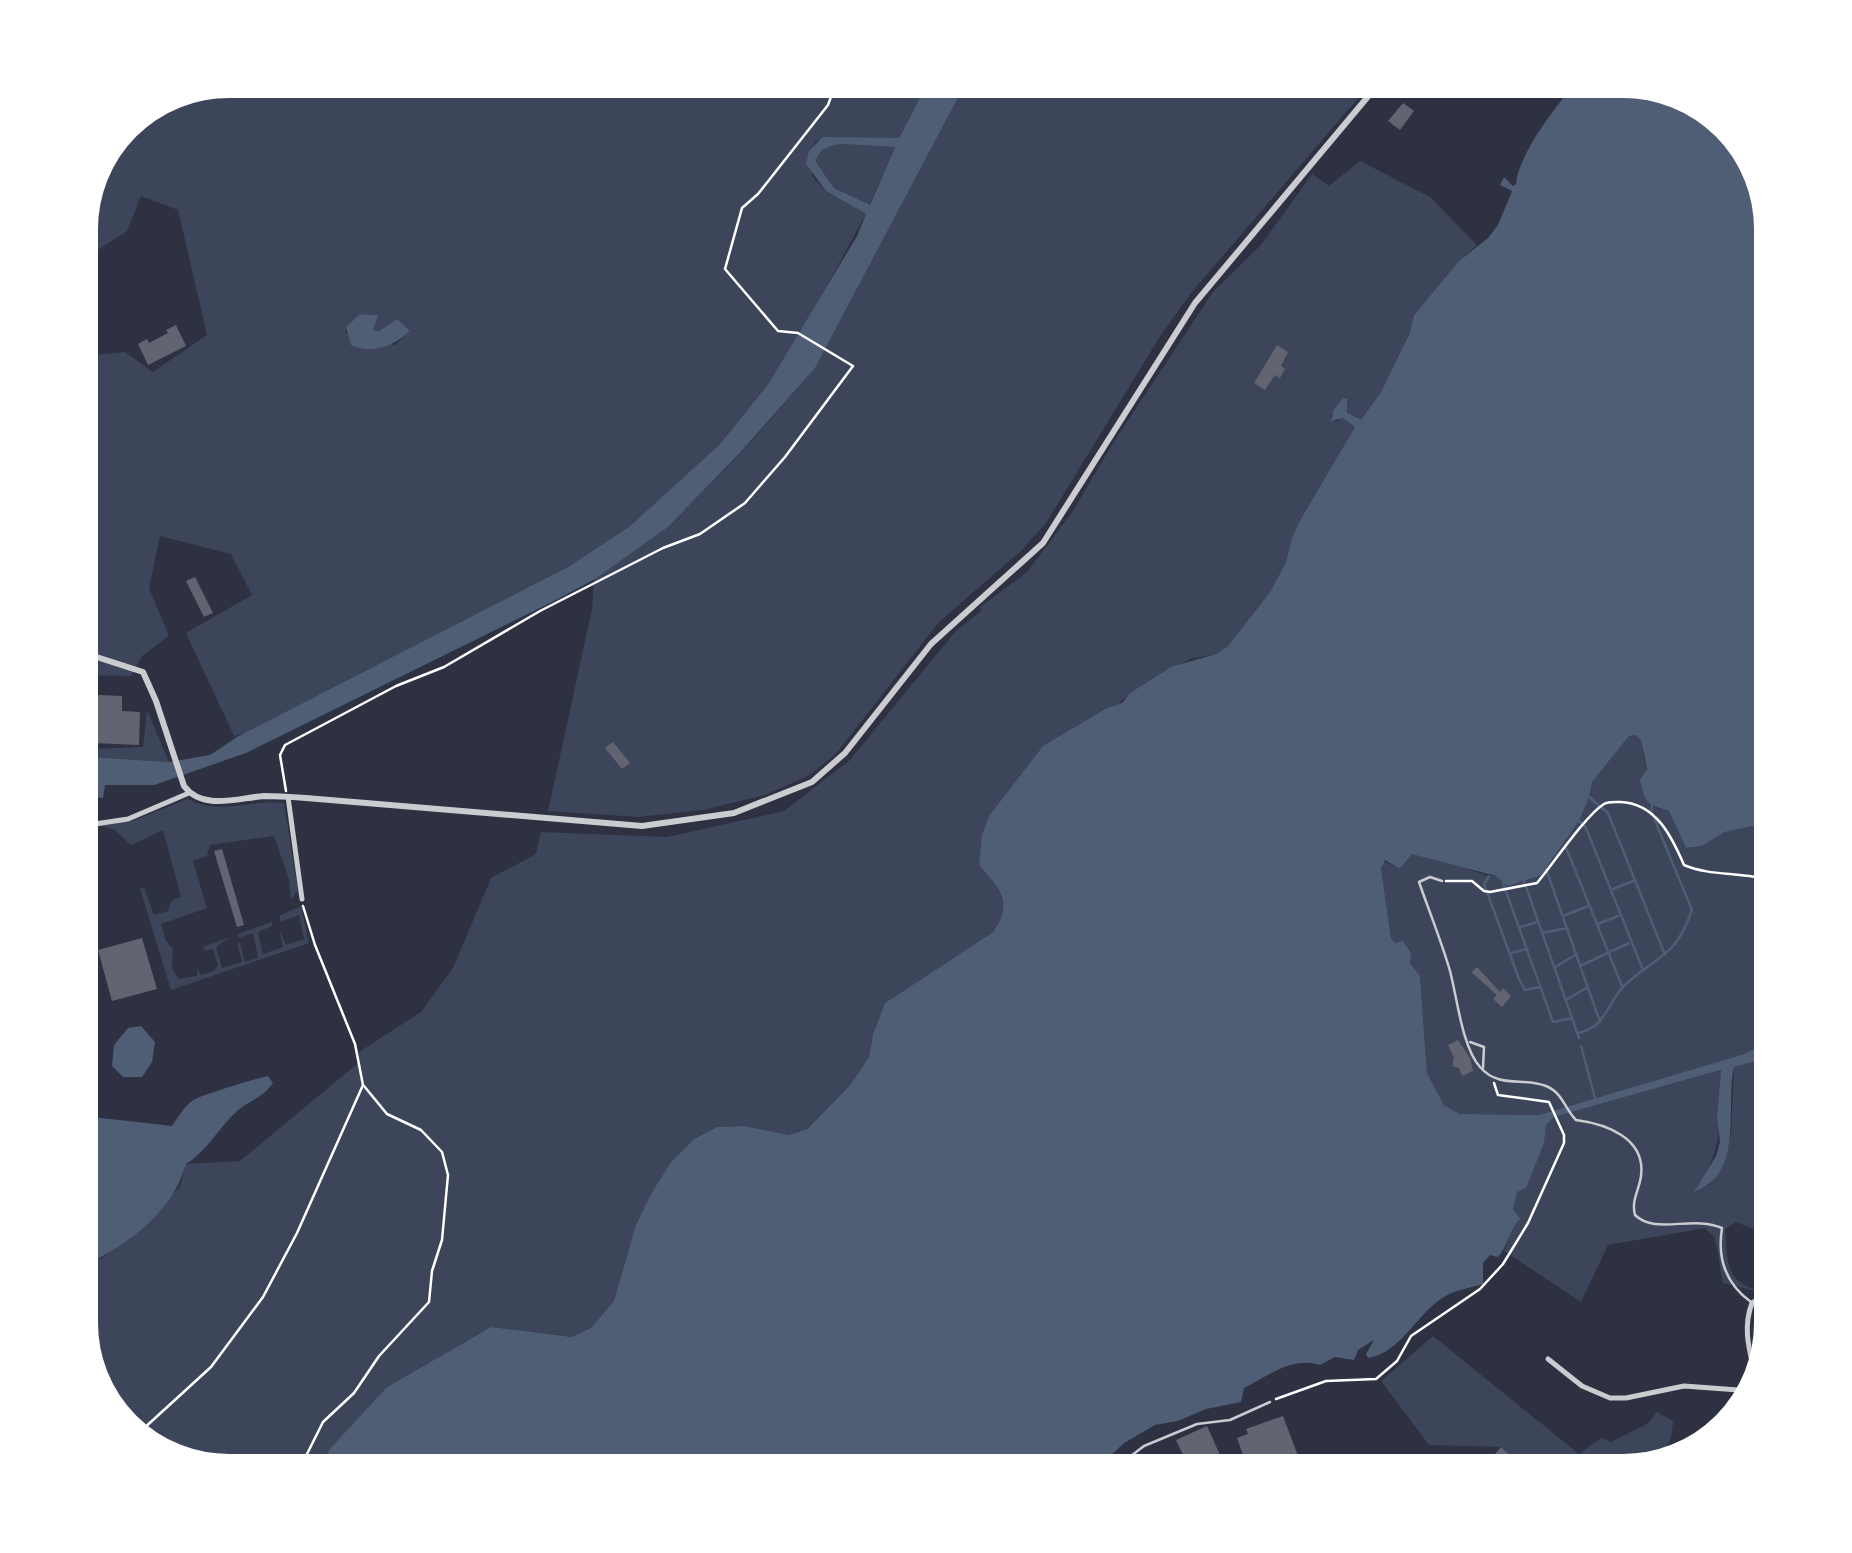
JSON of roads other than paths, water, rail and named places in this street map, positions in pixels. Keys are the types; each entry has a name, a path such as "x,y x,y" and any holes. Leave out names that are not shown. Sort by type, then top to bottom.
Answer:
{"street":[{"path":"93,824 128,819 189,793 215,801 288,797 642,826 734,813 812,782 845,753 931,644 1043,544 1195,302 1372,92"},
{"path":"93,656 143,672 189,793"},
{"path":"288,797 302,899"},
{"path":"1753,1364 1745,1328 1752,1303 1760,1300"},
{"path":"1548,1359 1582,1386 1610,1398 1684,1386 1742,1390"}],"lane":[{"path":"1442,881 1430,877 1419,882 1442,944 1469,1042 1482,1070 1506,1082 1542,1084 1560,1096 1576,1120 1616,1131 1636,1151 1642,1172 1633,1208 1640,1220 1654,1226 1703,1222 1722,1228 1719,1243 1727,1278 1752,1303"},
{"path":"1469,1042 1484,1047 1482,1070"},
{"path":"1126,1460 1144,1446 1197,1424 1230,1420 1270,1402"}],"waterway":[{"path":"1589,797 1608,813 1665,955"},
{"path":"1578,1033 1601,1020 1625,985 1672,947 1692,910 1652,806"},
{"path":"1579,821 1586,828 1643,970"},
{"path":"1565,845 1622,986"},
{"path":"1546,869 1600,1022"},
{"path":"1489,876 1484,884 1519,979 1525,990 1540,987"},
{"path":"1524,881 1579,1038"},
{"path":"1613,889 1633,881"},
{"path":"1503,883 1553,1022 1572,1018"},
{"path":"1565,915 1589,906"},
{"path":"1598,924 1618,916"},
{"path":"1521,927 1537,922"},
{"path":"1542,933 1568,928"},
{"path":"1582,965 1629,943"},
{"path":"1511,953 1527,949"},
{"path":"1555,967 1577,954"},
{"path":"1566,1000 1588,987"},
{"path":"1581,1046 1595,1098"}]}
